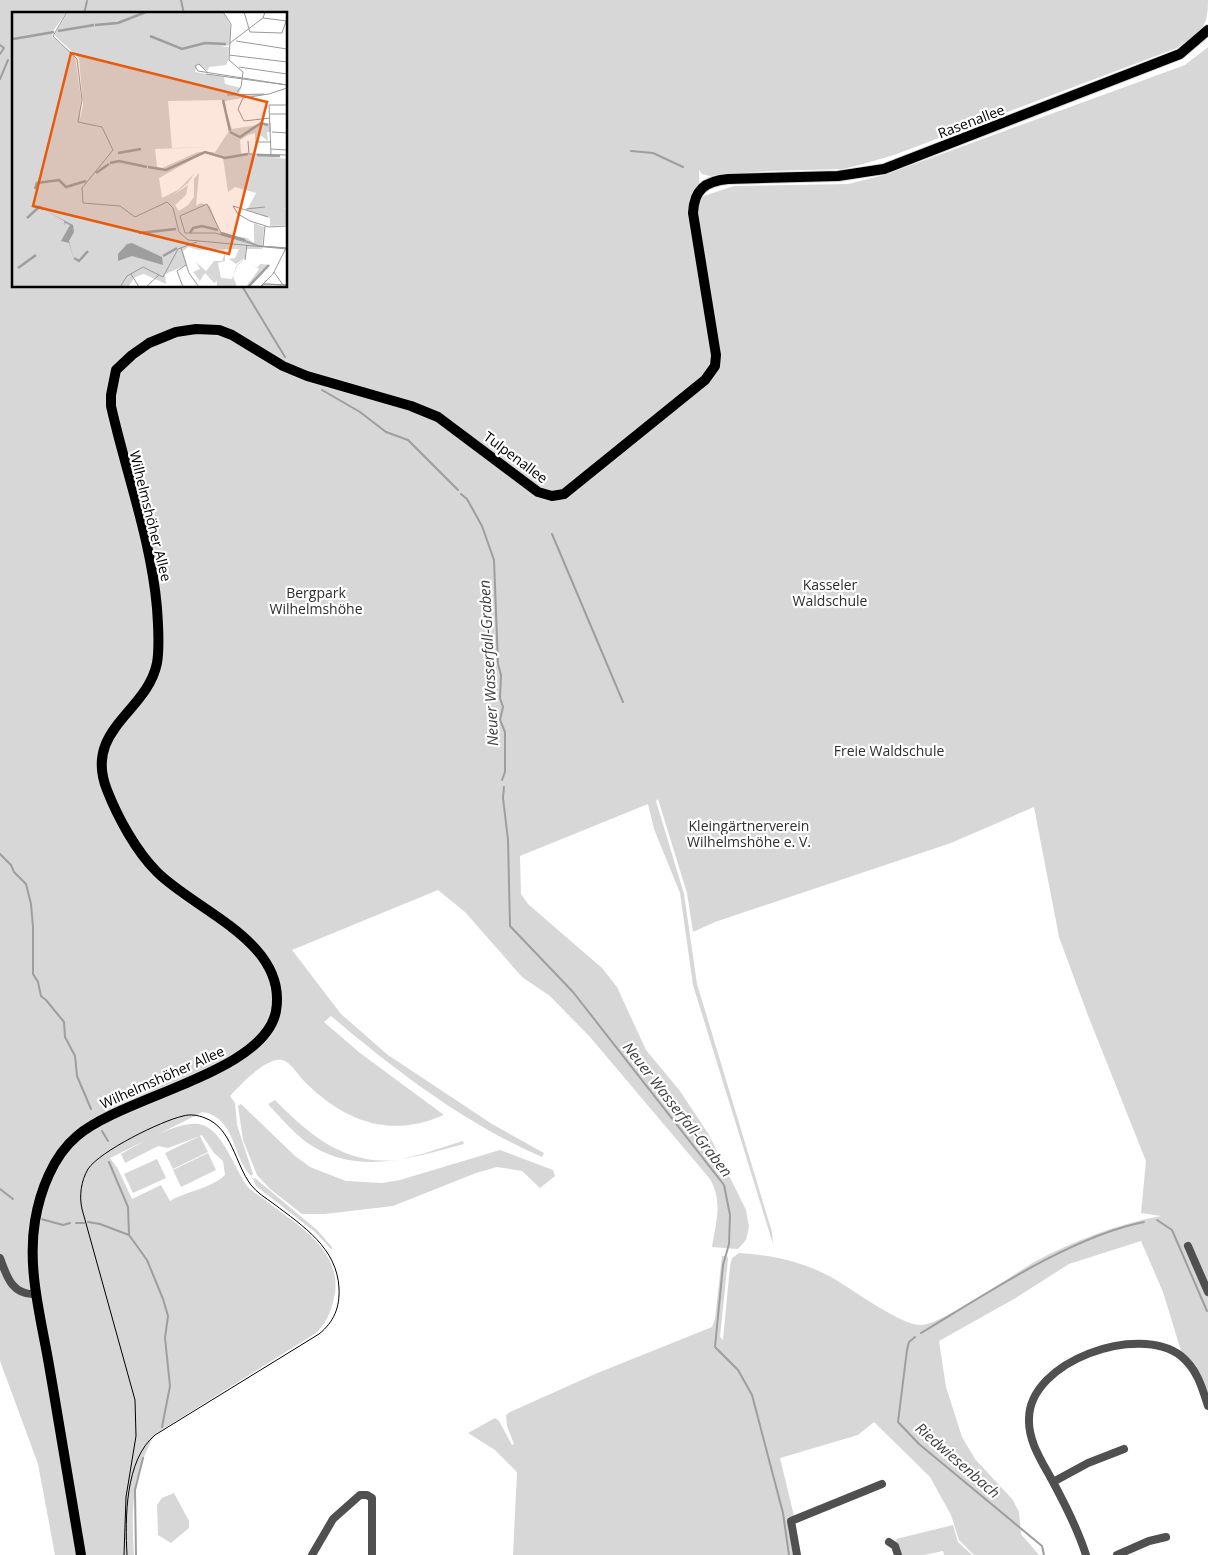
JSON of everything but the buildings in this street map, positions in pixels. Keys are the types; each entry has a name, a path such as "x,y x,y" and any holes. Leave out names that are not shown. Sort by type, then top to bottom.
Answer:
{"main road":[{"name":"Rasenallee","path":"728,179 838,176 884,169 1180,54 1208,30"},
{"name":"Tulpenallee","path":"111,406 110,395 116,370 132,355 157,339 176,332 196,329 219,330 232,335 284,366 307,376 412,406 438,417 538,492 552,496 564,494 705,380 715,366 715,342 694,225 694,202 698,190 706,184 728,179"},
{"name":"Wilhelmshöher Allee","path":"81,1555 37,1294 33,1255 35,1220 51,1171 66,1147 77,1136 104,1118 215,1070 245,1052 267,1032 276,1009 276,986 262,954 253,944 173,887 152,867 115,807 103,780 100,760 104,744 151,681 156,665 158,647 156,601 150,558 111,406"}],"street":[{"path":"1188,1246 1208,1292"},
{"path":"0,1258 15,1290 26,1295 37,1294"},
{"path":"1086,1555 1075,1525 1032,1439 1028,1417 1032,1400 1053,1374 1082,1356 1125,1345 1167,1348 1180,1355 1198,1376 1208,1406"},
{"path":"1053,1482 1088,1463 1124,1450"},
{"path":"797,1555 791,1521 882,1484"},
{"path":"312,1555 333,1519 360,1495 367,1495 372,1498 372,1555"},
{"path":"1117,1555 1149,1541 1166,1537"},
{"path":"889,1542 895,1546 898,1555"}],"green space":[{"path":"0,0 1208,0 1208,10 1201,29 1177,48 894,155 863,164 843,169 770,171 710,176 702,174 699,170 699,201 701,197 734,186 848,184 884,175 1185,65 1208,47 1208,1399 1182,1354 1163,1292 1141,1241 1069,1264 1014,1299 939,1341 946,1387 962,1437 975,1459 1013,1500 1019,1512 1021,1534 1039,1555 974,1555 959,1540 951,1515 930,1477 874,1422 858,1435 780,1458 794,1516 787,1518 793,1555 513,1555 517,1472 495,1450 468,1433 495,1418 499,1421 512,1445 514,1444 507,1426 506,1415 510,1412 595,1374 712,1327 715,1319 722,1256 727,1256 728,1259 720,1337 723,1340 730,1266 732,1258 739,1253 773,1257 806,1266 836,1280 900,1319 920,1325 944,1317 1036,1261 1066,1246 1113,1228 1161,1216 1141,1213 1146,1161 1059,937 1034,807 951,843 715,922 693,932 687,893 658,799 656,801 684,894 697,984 772,1232 773,1244 693,985 680,893 654,829 648,804 520,856 521,894 528,904 602,968 617,987 646,1050 680,1091 709,1135 746,1210 749,1227 746,1240 738,1249 712,1247 717,1221 717,1204 710,1179 590,1037 550,996 522,977 465,912 438,890 292,950 341,1014 388,1055 492,1124 544,1153 542,1157 458,1112 406,1076 331,1016 324,1022 360,1053 444,1115 425,1122 406,1125 388,1126 371,1123 337,1108 306,1083 289,1064 282,1060 276,1060 261,1067 230,1096 235,1103 237,1125 253,1174 251,1176 240,1159 228,1130 222,1122 214,1116 203,1112 110,1158 118,1169 132,1199 161,1185 170,1201 212,1184 225,1175 223,1161 214,1153 202,1135 168,1148 158,1146 125,1163 121,1154 172,1128 194,1124 203,1125 210,1129 223,1143 247,1186 314,1239 331,1263 335,1277 335,1293 331,1310 324,1324 316,1333 155,1434 147,1449 137,1478 133,1507 134,1555 55,1555 38,1464 0,1361"},
{"path":"275,1100 302,1125 331,1146 347,1154 364,1158 382,1160 401,1159 463,1141 464,1144 404,1159 364,1162 344,1159 325,1153 301,1138 268,1104"},
{"path":"241,1104 295,1156 310,1167 346,1181 382,1183 400,1180 500,1150 553,1170 555,1176 540,1188 522,1171 497,1167 476,1173 393,1206 325,1214 302,1214 270,1189 257,1175 243,1140 238,1106"},
{"path":"200,1136 208,1152 173,1169 165,1153"},
{"path":"208,1153 216,1170 181,1187 173,1170"},
{"path":"157,1159 166,1178 133,1193 124,1174"},
{"path":"255,1178 317,1230 332,1247 332,1250 315,1232 256,1186 253,1179"},
{"path":"174,1493 189,1521 189,1528 171,1543 158,1535 157,1505 162,1498"},
{"path":"953,1525 958,1542 972,1555 944,1555 943,1551 924,1555 900,1555 896,1539"}],"waterway":[{"path":"181,0 184,12"},
{"path":"84,12 87,1"},
{"path":"0,45 4,48 0,54"},
{"path":"0,79 8,60"},
{"path":"631,151 653,153 683,167"},
{"path":"243,288 285,357"},
{"name":"Neuer Wasserfall-Graben","path":"322,390 360,412 386,432 408,440 458,490"},
{"name":"Neuer Wasserfall-Graben","path":"461,494 467,499 482,526 494,560 498,664 501,675 500,698 503,707 500,720 505,732 505,772 502,780"},
{"path":"552,534 623,702"},
{"name":"Neuer Wasserfall-Graben","path":"504,787 503,798 508,840 510,926 573,992 724,1185 730,1215 729,1244 723,1265 715,1347 738,1370 752,1395 783,1513 789,1555"},
{"path":"0,854 26,884 31,904 33,927 33,974 38,982 41,996 64,1022 65,1037 75,1056 77,1076 91,1109"},
{"path":"102,1131 108,1141"},
{"path":"109,1162 128,1207 129,1235"},
{"path":"0,1189 13,1199"},
{"path":"41,1219 63,1225 70,1223"},
{"name":"Riedwiesenbach","path":"1157,1220 1172,1230 1207,1311"},
{"path":"88,1222 100,1224 129,1235 147,1260 163,1299 168,1316 165,1338 170,1386 162,1427"},
{"name":"Riedwiesenbach","path":"921,1333 1029,1268 1058,1253 1116,1229 1144,1222"},
{"path":"76,1223 84,1223"},
{"name":"Riedwiesenbach","path":"915,1337 909,1342 907,1350 898,1422 919,1444 1042,1546 1044,1555"},
{"path":"136,1555 135,1490 143,1458"}],"tram line":[{"path":"124,1555 126,1497 136,1436 135,1400 82,1209 81,1189 88,1169 105,1154 146,1130 173,1119 191,1115 205,1118 214,1123 227,1138 253,1188 317,1239 332,1261 337,1274 338,1302 335,1314 329,1324 319,1334 155,1435 145,1446 132,1474 129,1490 126,1524 127,1555"}],"park label":[{"name":"Kasseler Waldschule","path":"830,592"},
{"name":"Bergpark Wilhelmshöhe","path":"316,600"},
{"name":"Freie Waldschule","path":"889,750"},
{"name":"Kleingärtnerverein Wilhelmshöhe e. V.","path":"749,834"}]}
